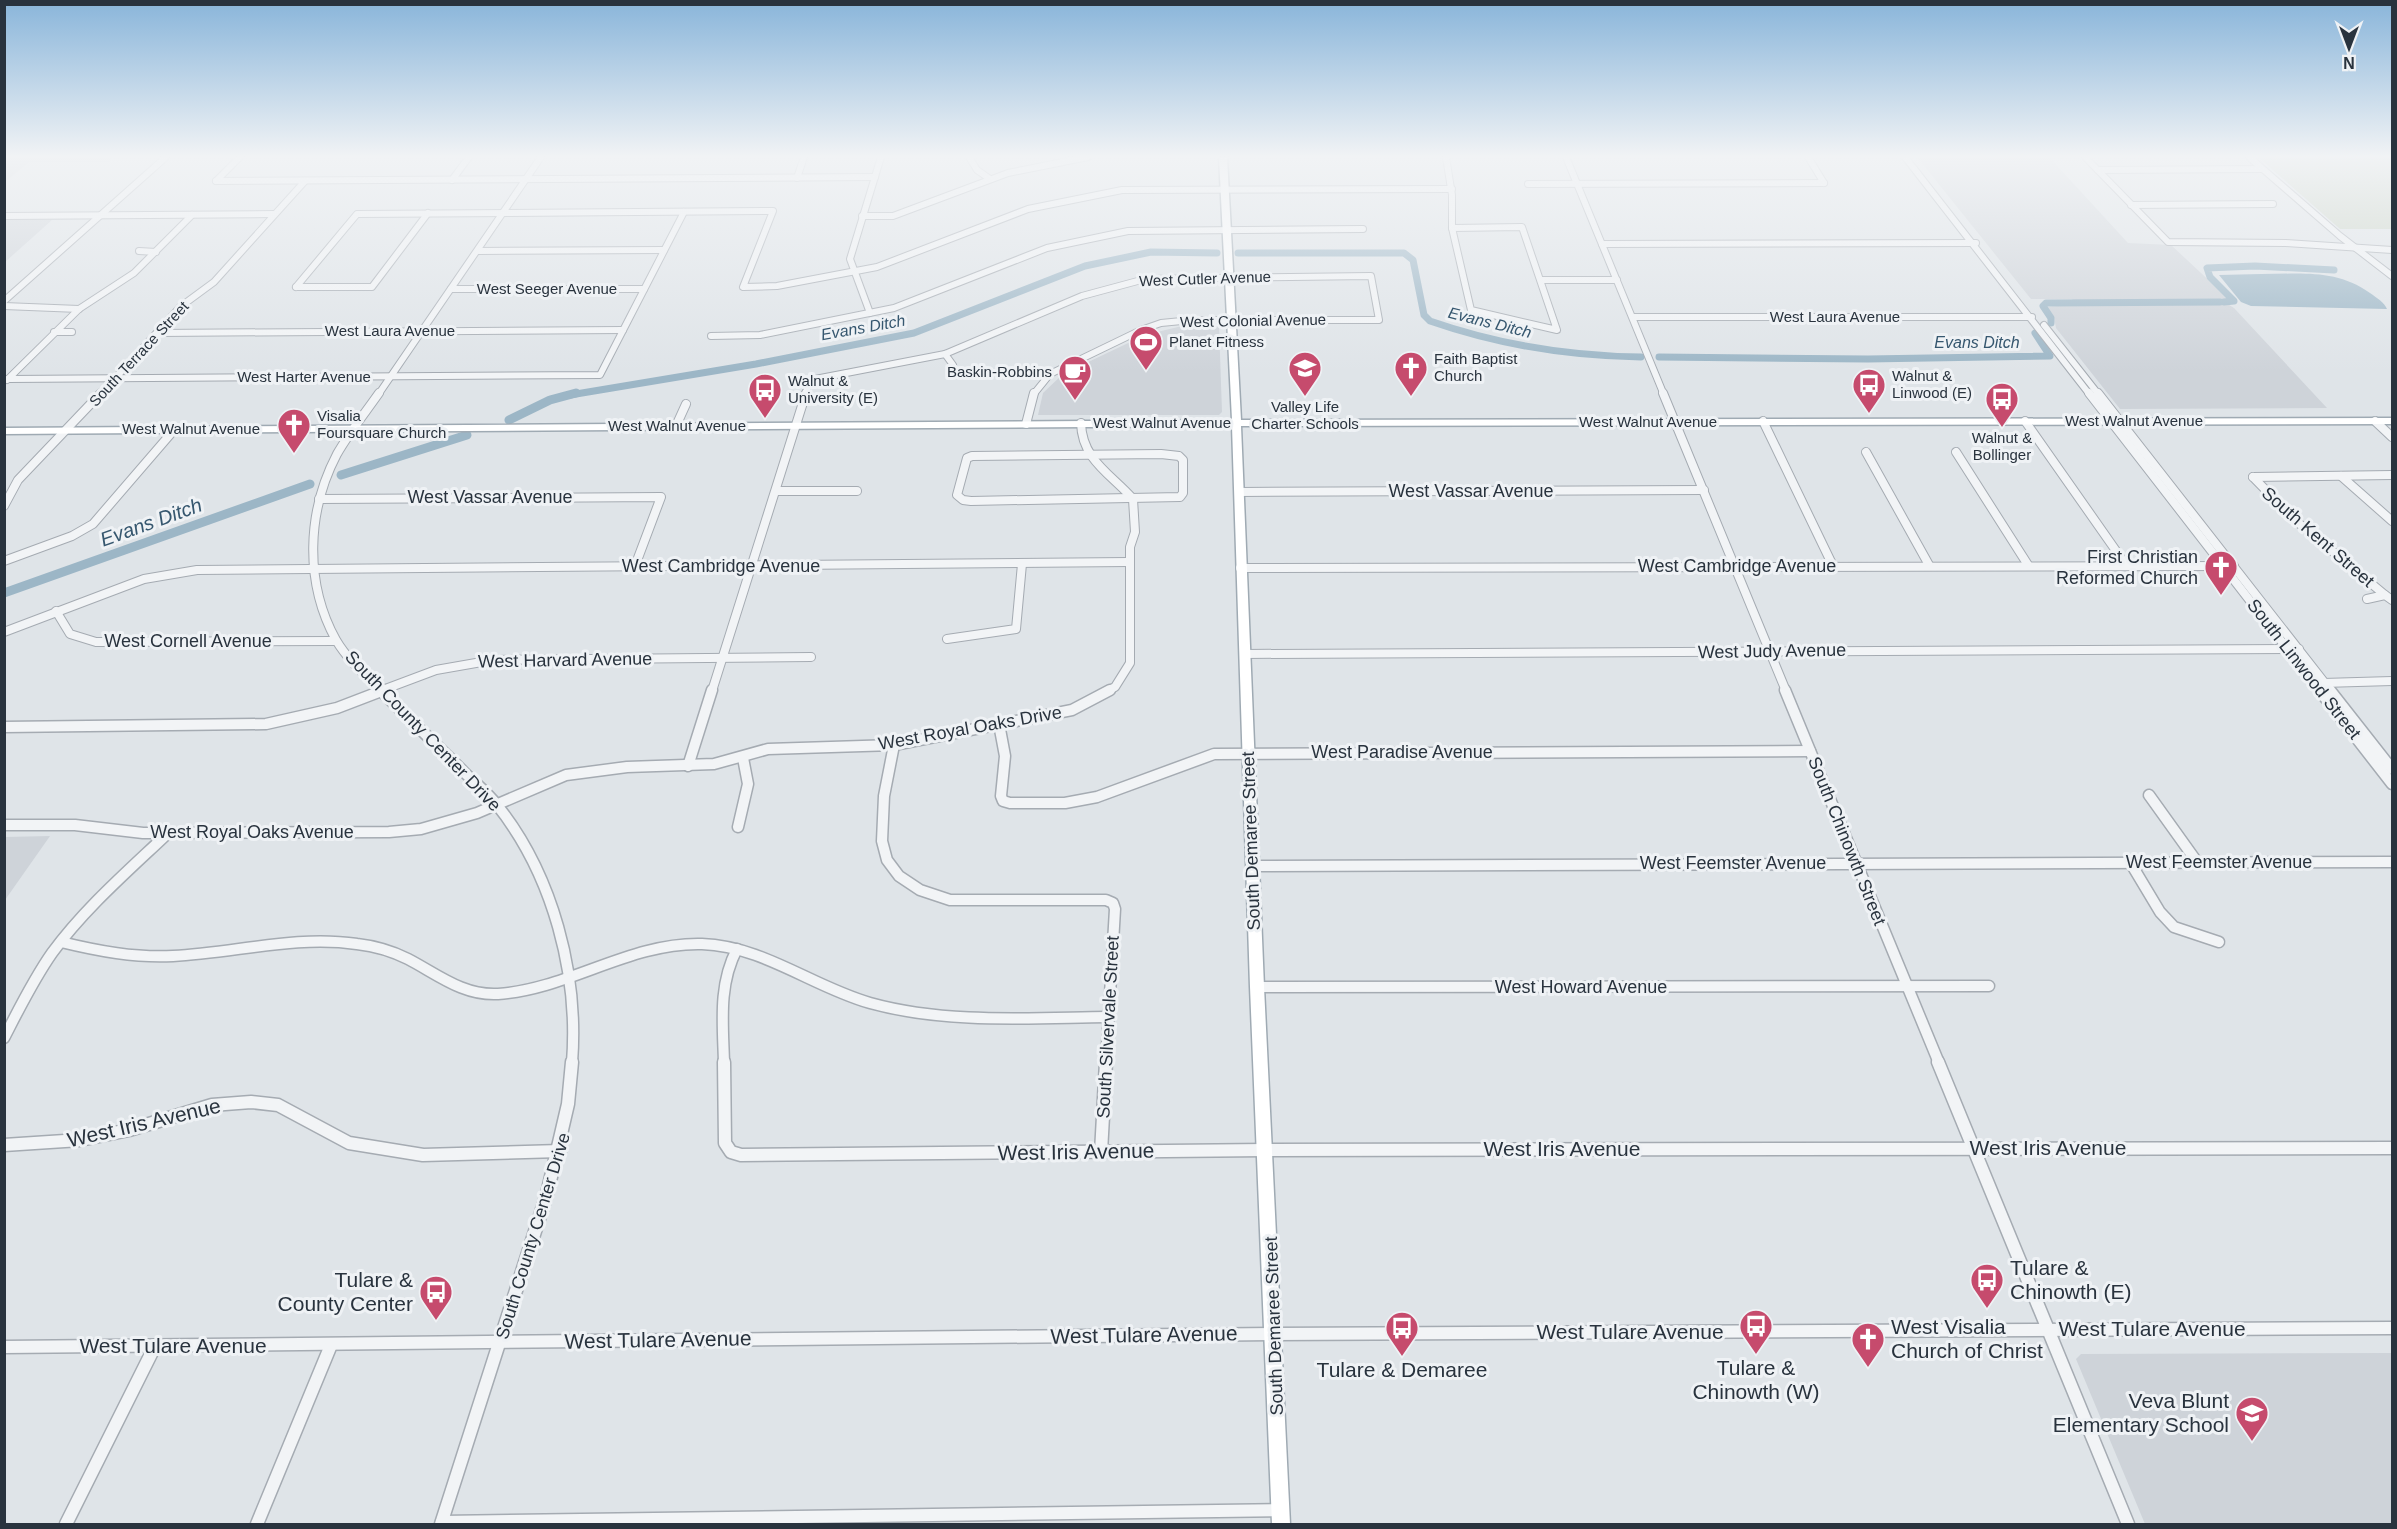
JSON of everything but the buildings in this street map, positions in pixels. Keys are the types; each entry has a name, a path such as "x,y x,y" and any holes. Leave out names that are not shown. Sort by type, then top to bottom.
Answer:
{"main road":[{"name":"South Demaree Street","path":"1226,229 1237,423 1240,568 1281,1517"},
{"name":"West Walnut Avenue","path":"4,430 1081,423 2392,421"}],"street":[{"path":"4,301 84,228"},
{"path":"6,381 79,309 134,273 179,228"},
{"name":"South Terrace Street","path":"4,506 18,480 64,430 116,378 180,307 213,282 261,228"},
{"path":"345,228 296,287 372,287 416,228"},
{"name":"South County Center Drive","path":"442,1523 560,1151 572,1075 574,1033 570,975 554,915 537,872 514,828 496,804 381,690 336,641 325,613 313,568 311,542 326,475 390,376 493,228"},
{"path":"623,330 675,228"},
{"path":"766,228 743,287 777,286 886,264 980,228"},
{"path":"859,228 850,259 870,313"},
{"path":"1452,228 1471,310 1557,330 1522,228"},
{"name":"South Chinowth Street","path":"1595,228 2128,1524"},
{"name":"South Linwood Street","path":"1964,228 1976,243"},
{"name":"South Linwood Street","path":"1965,228 2116,421 2234,566 2392,769"},
{"path":"2154,228 2168,242 2265,242 2392,250"},
{"path":"2332,228 2392,276"},
{"path":"711,336 760,335 870,313 920,300 1034,253 1065,244 1138,230 1364,229"},
{"path":"1602,244 1976,243"},
{"path":"478,251 664,250"},
{"path":"139,251 156,252"},
{"name":"West Cutler Avenue","path":"797,425 810,380 945,354 1100,289 1145,279 1229,276 1371,276 1380,320"},
{"path":"1541,280 1617,280"},
{"name":"West Seeger Avenue","path":"451,289 644,288"},
{"path":"4,306 79,309"},
{"name":"West Laura Avenue","path":"1633,317 2034,317"},
{"name":"West Colonial Avenue","path":"1026,424 1030,401 1037,388 1060,368 1161,323 1231,320 1380,320"},
{"name":"West Laura Avenue","path":"157,333 623,330"},
{"name":"West Harter Avenue","path":"6,381 116,378 600,375 623,330"},
{"path":"54,332 72,332"},
{"path":"945,354 953,365"},
{"path":"676,426 686,404"},
{"path":"1763,421 1833,566"},
{"path":"2025,421 2126,565"},
{"name":"South Linwood Street","path":"2116,421 2392,784"},
{"path":"2375,421 2392,437"},
{"path":"1081,423 1080,438 1087,455 1133,499"},
{"path":"688,766 797,425"},
{"path":"4,561 87,529 174,430"},
{"path":"1866,452 1929,565"},
{"path":"1956,452 2028,565"},
{"path":"1087,455 1179,456 1184,463 1183,493 1180,497 1133,499 972,501 963,500 957,495 963,465 972,456 1087,455"},
{"path":"2341,476 2392,475"},
{"path":"2341,476 2392,521"},
{"name":"South Kent Street","path":"2341,476 2253,477 2296,521 2389,597"},
{"name":"West Vassar Avenue","path":"1239,492 1704,490"},
{"path":"776,491 857,491"},
{"name":"West Vassar Avenue","path":"319,499 661,497 635,566"},
{"name":"West Royal Oaks Drive","path":"496,804 566,775 627,766 688,766 794,747 894,745 1072,710 1091,701 1115,687 1130,663 1132,576 1129,562 1135,532 1133,499"},
{"name":"West Cambridge Avenue","path":"4,632 144,579 171,572 313,568 1129,562"},
{"path":"948,639 1016,629 1022,564"},
{"name":"West Cambridge Avenue","path":"1240,568 2234,566"},
{"path":"2367,599 2389,597"},
{"name":"West Cornell Avenue","path":"56,611 64,631 77,639 96,642 336,641"},
{"name":"West Judy Avenue","path":"1244,654 2299,649"},
{"name":"West Harvard Avenue","path":"4,728 266,724 338,708 436,670 493,660 811,657"},
{"path":"2314,683 2392,681"},
{"name":"West Paradise Avenue","path":"999,724 1005,756 1003,801 1077,801 1215,754 1810,751"},
{"name":"South Silvervale Street","path":"894,745 879,825 880,844 889,863 900,878 932,896 950,900 1106,900 1113,903 1115,909 1101,1152"},
{"path":"738,827 748,790 747,768 742,758"},
{"path":"2149,795 2174,825 2197,862"},
{"name":"West Royal Oaks Avenue","path":"4,825 75,825 142,833 389,832 421,829 452,821 496,804"},
{"path":"4,1038 30,988 61,942 106,892 168,833"},
{"path":"2130,862 2160,912 2174,927 2219,942"},
{"name":"West Feemster Avenue","path":"1253,866 2392,862"},
{"path":"61,942 110,954 137,957 174,956 279,942 349,942 376,947 407,958 455,988 473,993 496,994 520,990 570,975 639,951 668,945 700,944 758,955 837,991 905,1011 970,1018 1107,1017"},
{"name":"West Iris Avenue","path":"736,949 727,968 723,992 725,1143 731,1152 741,1155 1266,1150 2392,1148"},
{"name":"West Howard Avenue","path":"1257,987 1989,986"},
{"name":"West Iris Avenue","path":"4,1145 80,1140 129,1130 212,1105 251,1102 278,1105 349,1143 423,1155 560,1151"},
{"name":"West Tulare Avenue","path":"4,1347 1274,1334 2392,1328"},
{"path":"257,1524 331,1345"},
{"path":"66,1524 154,1346"},
{"path":"442,1523 1281,1517"}],"shaded area":[{"path":"5,228 43,228 5,262"},
{"path":"1974,228 2115,228 2128,243 2171,245 2231,301 2223,301 2234,308 2327,408 2120,409 2056,328 2054,317 2047,307 2076,304 2072,299 2031,299"},
{"path":"1186,325 1219,326 1222,412 1219,415 1038,415 1043,393 1063,374 1145,335"},
{"path":"50,836 5,900 5,837"},
{"name":"Veva Blunt Elementary School","path":"2392,1353 2392,1524 2145,1524 2076,1359 2081,1354"}],"green space":[{"path":"2339,228 2392,228 2392,229"}],"water":[{"path":"2219,275 2331,276 2357,285 2382,302 2387,309 2251,306 2241,302"}],"waterway":[{"name":"Evans Ditch","path":"570,395 756,364 914,333 1085,266 1151,252 1217,253"},
{"name":"Evans Ditch","path":"1238,253 1404,253 1413,260 1424,315 1430,321 1482,337 1534,348 1641,357"},
{"name":"Evans Ditch","path":"2224,302 2234,301 2210,277 2207,268 2255,266 2334,270"},
{"name":"Evans Ditch","path":"2051,323 2051,318 2043,306 2046,303 2220,302"},
{"name":"Evans Ditch","path":"1659,357 1868,359 2050,356 2035,333"},
{"name":"Evans Ditch","path":"509,420 550,400 576,393"},
{"name":"Evans Ditch","path":"341,475 467,435"},
{"name":"Evans Ditch","path":"4,593 310,484"}],"place":[{"name":"Planet Fitness","path":"1146,371"},
{"name":"Valley Life Charter Schools","path":"1305,397"},
{"name":"Faith Baptist Church","path":"1411,397"},
{"name":"Baskin-Robbins","path":"1075,401"},
{"name":"Walnut & Linwood (E)","path":"1869,414"},
{"name":"Walnut & University (E)","path":"765,419"},
{"name":"Walnut & Bollinger","path":"2002,428"},
{"name":"Visalia Foursquare Church","path":"294,454"},
{"name":"First Christian Reformed Church","path":"2221,596"},
{"name":"Tulare & Chinowth (E)","path":"1987,1309"},
{"name":"Tulare & County Center","path":"436,1321"},
{"name":"Tulare & Chinowth (W)","path":"1756,1355"},
{"name":"Tulare & Demaree","path":"1402,1357"},
{"name":"West Visalia Church of Christ","path":"1868,1368"},
{"name":"Veva Blunt Elementary School","path":"2252,1442"}]}
